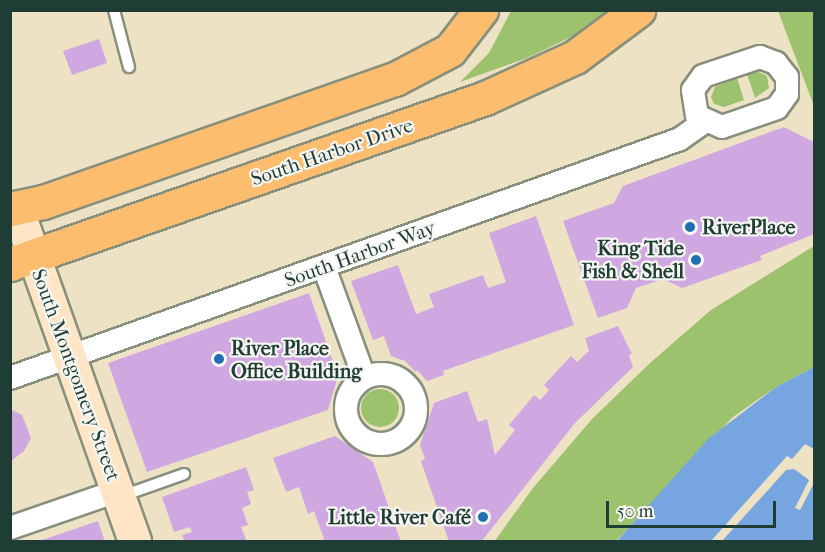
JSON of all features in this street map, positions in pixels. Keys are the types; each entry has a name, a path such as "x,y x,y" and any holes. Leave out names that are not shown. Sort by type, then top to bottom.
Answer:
{"main road":[{"path":"14,209 395,79 450,50 481,10"},
{"name":"South Harbor Drive","path":"22,260 485,98 575,57 638,10"}],"street":[{"name":"South Harbor Way","path":"10,378 680,139 704,122"},
{"name":"South Montgomery Street","path":"14,209 22,260 69,357 135,542"},
{"path":"324,267 364,377"},
{"path":"10,528 118,494"}],"lane":[{"path":"114,10 129,67"},
{"path":"118,494 184,474"}],"green space":[{"path":"511,11 609,11 571,37 527,58 460,82 489,53"},
{"path":"778,11 814,11 814,106"},
{"path":"759,72 767,76 769,88 755,98 747,74"},
{"path":"737,78 744,100 724,107 714,104 711,97 715,87"},
{"path":"814,246 814,367 776,387 733,417 616,541 494,542 533,488 592,419 650,363 711,310"},
{"path":"380,389 387,390 393,395 398,401 398,415 393,421 387,426 380,427 373,426 367,421 362,415 361,408 362,401 367,395 373,390"}],"water":[{"path":"814,367 814,541 616,542 708,439 776,387"}],"pier":[{"path":"805,444 814,449 814,483 800,510 795,508 809,480 794,469 786,470 722,541 711,541 787,456 792,459"}],"building":[{"path":"99,39 107,63 72,75 63,51"},
{"name":"RiverPlace","path":"784,127 814,142 814,234 760,256 762,260 682,288 663,279 636,288 627,308 598,318 563,221 614,203 623,186"},
{"path":"536,216 574,325 443,371 444,375 427,381 405,361 391,356 384,336 373,340 351,281 398,265 416,314 434,307 429,294 483,275 488,288 506,282 489,233"},
{"path":"309,293 338,376 328,410 147,472 108,363"},
{"path":"618,326 632,354 629,355 633,367 575,423 481,542 449,542 421,461 425,459 420,445 434,403 467,391 478,422 487,419 495,455 515,430 509,425 534,395 540,400 549,390 544,385 571,356 577,362 589,351 585,338"},
{"path":"10,409 22,415 31,438 24,451 10,462"},
{"path":"335,436 373,462 401,542 325,542 314,511 308,514 299,487 286,492 273,458"},
{"path":"246,467 254,490 247,492 251,504 242,508 248,525 241,527 247,542 185,542 182,535 192,532 190,527 174,532 162,497"},
{"path":"98,521 105,542 39,542 39,541"}],"place":[{"name":"RiverPlace","path":"690,227"},
{"name":"King Tide Fish & Shell","path":"696,260"},
{"name":"River Place Office Building","path":"219,359"},
{"name":"Little River Café","path":"483,517"}]}
